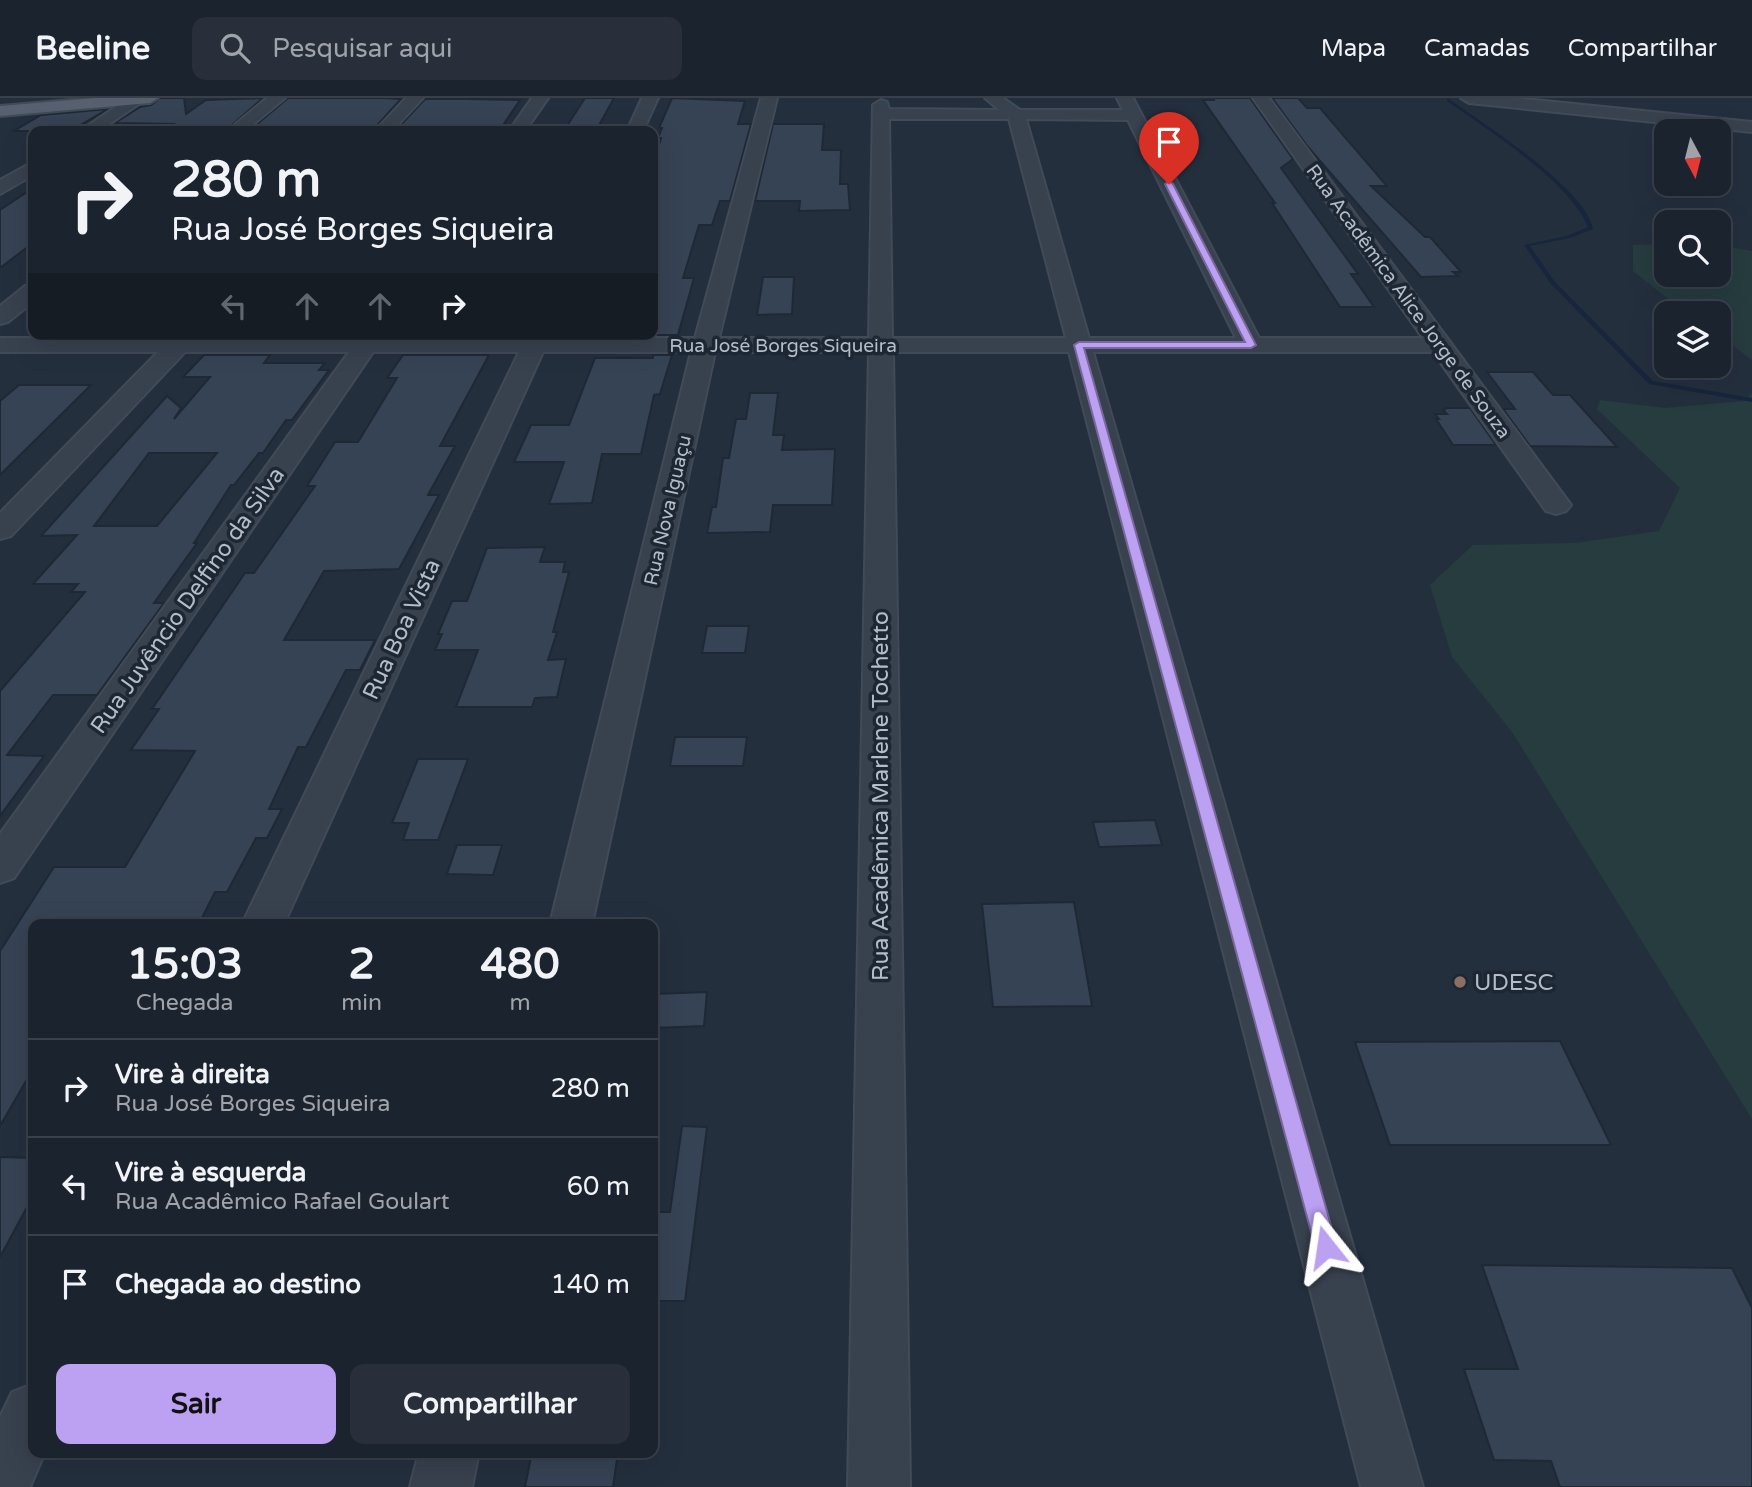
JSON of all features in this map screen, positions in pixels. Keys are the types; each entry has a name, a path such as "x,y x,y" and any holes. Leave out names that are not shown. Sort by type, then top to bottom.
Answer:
{"main road":[{"path":"0,111 144,99"}],"street":[{"path":"242,126 278,98"},
{"path":"388,126 415,98"},
{"path":"520,126 540,98"},
{"path":"637,126 650,98"},
{"name":"Rua Nova Iguaçu","path":"572,919 705,345 769,98"},
{"name":"Rua Acadêmica Alice Jorge de Souza","path":"1261,98 1556,505"},
{"path":"1469,98 1752,127"},
{"path":"98,126 144,99"},
{"path":"1251,345 1129,106 1004,106 1079,345 1392,1487"},
{"name":"Rua Acadêmica Marlene Tochetto","path":"879,1487 881,109 1004,106"},
{"path":"0,188 28,170"},
{"path":"0,317 28,295"},
{"path":"0,530 183,340"},
{"name":"Rua José Borges Siqueira","path":"0,345 183,340 537,340 705,345 1440,345"},
{"name":"Rua Juvêncio Delfino da Silva","path":"0,866 370,340"},
{"name":"Rua Boa Vista","path":"265,919 537,340"},
{"path":"0,1484 28,1424"},
{"path":"441,1487 448,1458"}],"green space":[{"path":"1654,244 1654,287 1731,287 1731,247 1752,251 1752,360 1731,344 1731,301 1671,301 1633,271 1633,245"},
{"path":"1752,393 1752,1119 1512,732 1452,657 1430,585 1473,545 1575,543 1659,531 1680,488 1597,409 1600,400 1665,408 1744,401"}],"building":[{"path":"160,98 184,98 186,114 206,100 263,98 231,126 115,123 140,107 151,105"},
{"path":"288,98 401,99 377,126 255,126"},
{"path":"585,98 614,98 599,126 567,126"},
{"path":"672,98 745,101 738,124 751,124 730,201 720,201 712,225 699,225 683,278 694,278 678,335 658,335 658,149 661,138 658,138 662,128 659,128"},
{"path":"1213,98 1250,98 1293,159 1281,168 1358,274 1351,274 1374,307 1340,307 1272,203 1275,203 1203,100 1214,100"},
{"path":"1272,98 1298,98 1307,108 1320,108 1387,186 1371,186 1425,237 1430,237 1461,272 1453,272 1458,276 1421,277 1308,147"},
{"path":"425,99 520,100 502,126 400,126"},
{"path":"108,109 79,126 28,126 28,131 14,131 41,115"},
{"path":"773,124 824,124 822,150 841,150 840,184 848,184 850,210 799,211 800,201 755,201"},
{"path":"28,191 28,247 0,268 0,210"},
{"path":"763,277 794,277 792,314 757,315"},
{"path":"204,355 270,355 264,363 325,363 319,370 329,370 292,420 286,420 263,453 259,453 234,485 231,485 194,543 197,543 154,603 164,603 97,695 53,695 7,755 44,756 0,816 0,691 85,592 71,592 78,584 33,584 77,535 41,536 167,396 181,408 174,419 210,377 183,377","holes":["149,453 217,453 157,526 94,526"]},
{"path":"403,355 489,355 440,446 455,446 428,495 439,495 399,569 324,571 284,640 375,640 360,670 346,670 306,747 298,747 269,809 282,809 267,838 256,838 227,892 215,892 202,919 28,919 28,1078 0,1126 0,951 54,867 125,867 195,751 131,750 159,709 152,709 245,573 254,573 315,486 307,486 335,442 358,442 397,378 387,378"},
{"path":"653,355 672,355 660,394 654,395 641,454 602,454 592,503 549,504 564,462 514,462 531,425 569,425 595,358 653,358"},
{"path":"1487,372 1533,372 1553,395 1570,395 1617,447 1530,446 1503,409 1515,409"},
{"path":"19,385 91,385 0,475 0,401"},
{"path":"750,393 778,393 773,435 784,435 782,450 835,449 832,505 773,505 770,532 707,533 712,507 716,507 723,458 729,458 736,419 746,419"},
{"path":"1470,408 1496,445 1453,445 1435,414 1447,414 1443,410"},
{"path":"545,547 540,562 565,562 563,572 569,572 553,632 557,632 548,660 566,659 557,697 535,698 532,707 456,707 478,650 435,650 442,634 438,634 452,601 467,601 487,548"},
{"path":"707,626 749,626 745,653 702,653"},
{"path":"675,737 747,737 743,766 670,766"},
{"path":"418,759 468,759 438,840 403,840 409,823 392,823"},
{"path":"1155,820 1162,845 1099,847 1093,822"},
{"path":"457,845 502,845 493,875 447,874"},
{"path":"1074,902 1092,1006 993,1007 982,904"},
{"path":"707,992 704,1026 658,1028 658,994"},
{"path":"1560,1041 1611,1145 1390,1145 1355,1042"},
{"path":"682,1126 707,1127 685,1301 658,1301 658,1212 670,1212"},
{"path":"0,1157 28,1158 28,1205 0,1257"},
{"path":"1482,1265 1732,1268 1752,1308 1752,1487 1560,1487 1551,1461 1494,1460 1464,1369 1518,1369"},
{"path":"531,1458 617,1458 613,1487 525,1487"}],"waterway":[{"path":"1448,100 1552,179 1572,197 1585,214 1591,228 1568,237 1527,245 1553,283 1651,383 1752,400"}],"place":[{"name":"UDESC","path":"1460,982"}],"route":[{"path":"1169,184 1251,345 1079,345 1326,1247"}]}
